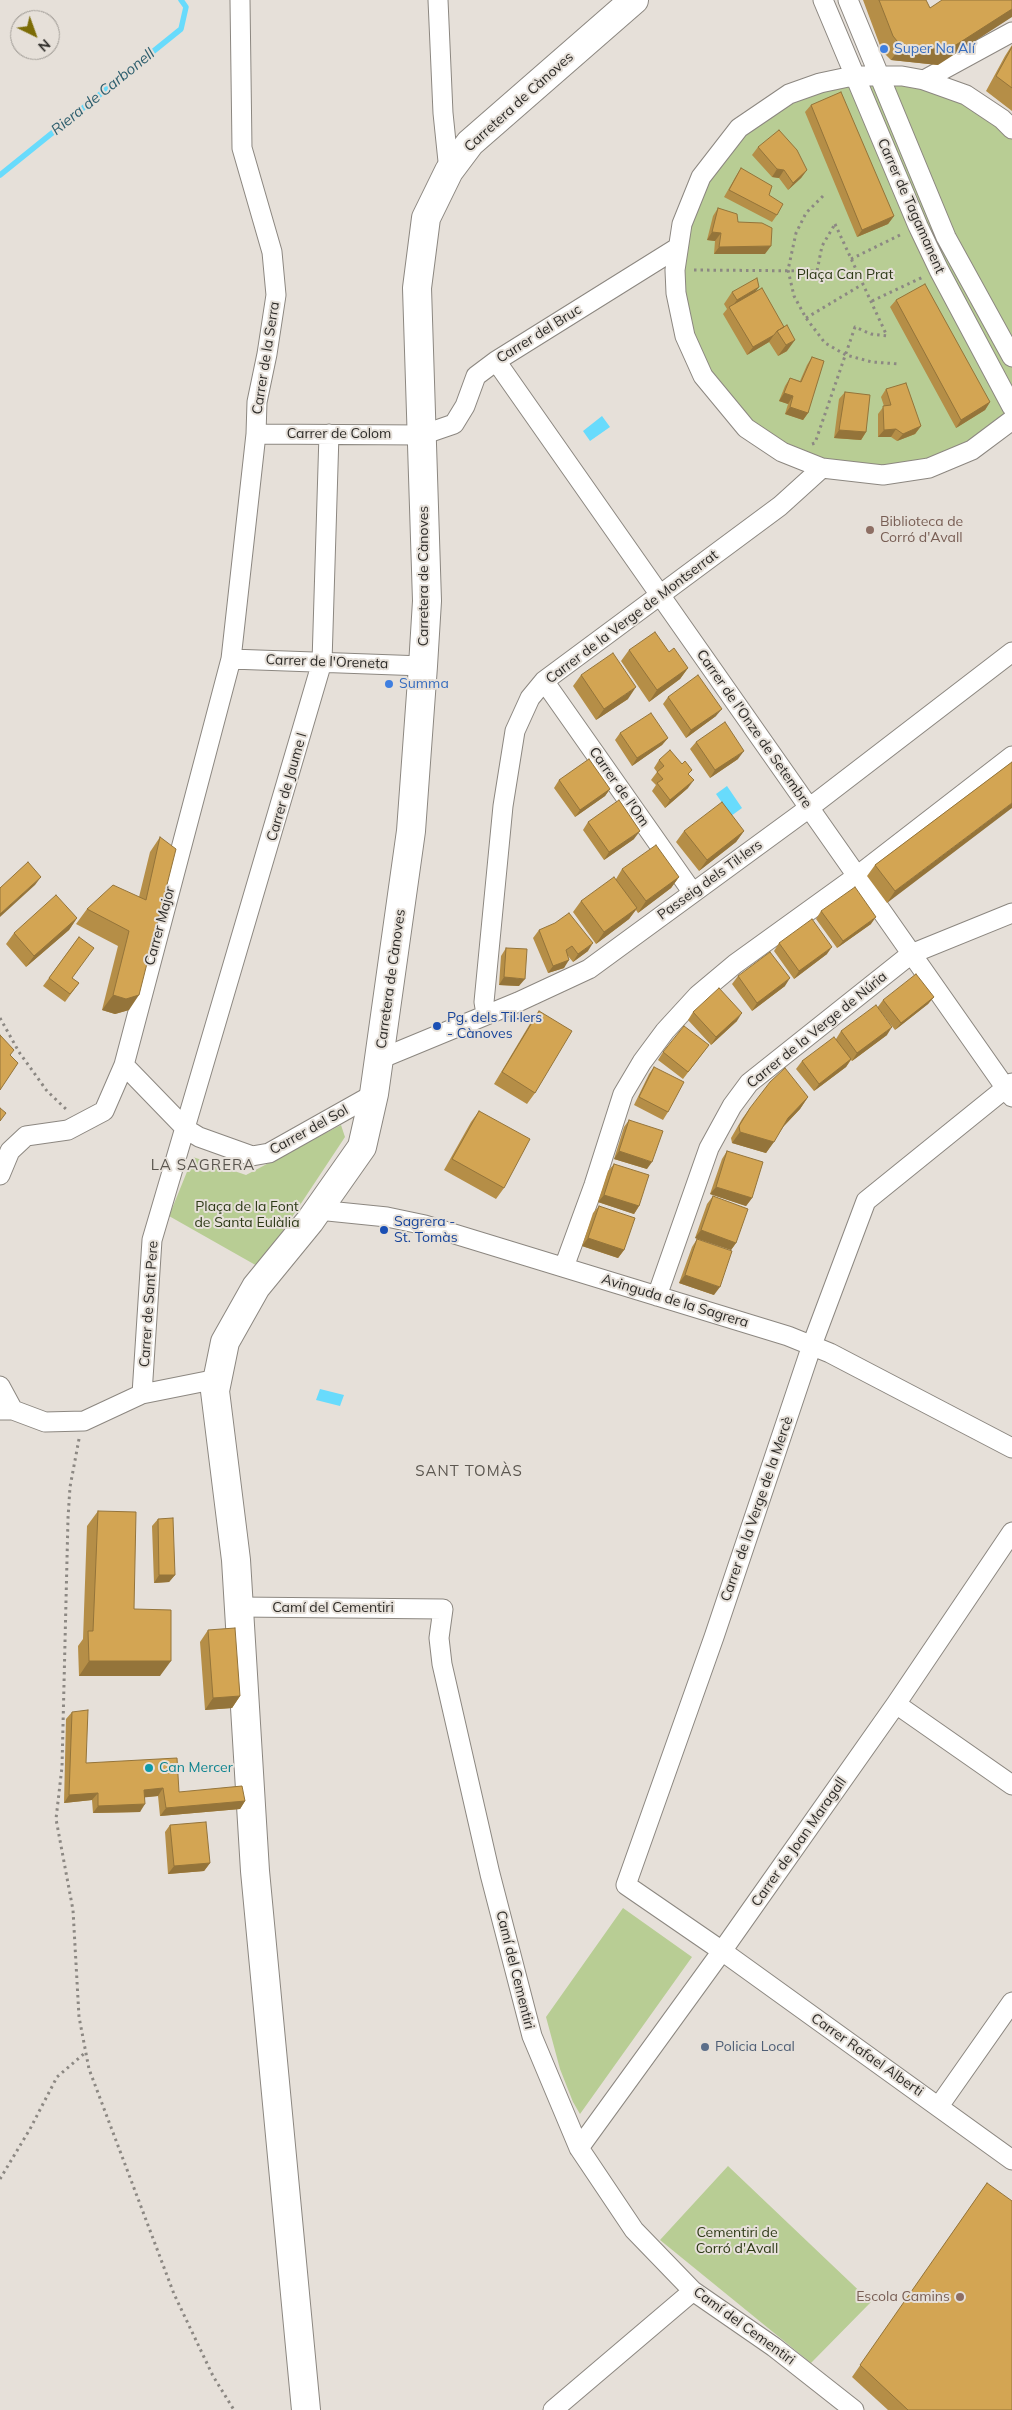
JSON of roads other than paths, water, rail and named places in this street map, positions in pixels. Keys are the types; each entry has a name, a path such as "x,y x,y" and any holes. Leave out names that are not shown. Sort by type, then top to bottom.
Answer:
{"street":[{"name":"Carrer de la Serra","path":"231,659 256,434 257,402 276,295 272,252 242,148 240,0"},
{"path":"438,0 443,113 449,171"},
{"name":"Carretera de Cànoves","path":"306,2410 255,1871 236,1560 215,1391 225,1342 256,1287 318,1210 362,1147 374,1094 411,831 427,601 417,288 426,218 449,171 470,143 634,0"},
{"name":"Carrer de Tagamanent","path":"823,0 853,76 918,226 939,270 1012,407"},
{"name":"Carrer de Tagamanent","path":"848,0 946,238 1012,357"},
{"path":"924,80 1012,32"},
{"path":"1012,129 1002,119 966,95 924,80 880,74 853,76 820,82 789,94 739,128 701,177 690,200 677,248 676,270 676,293 685,336 703,376 746,428 782,452 822,468 882,475 929,468 972,450 1012,420"},
{"name":"Carrer del Bruc","path":"422,435 454,424 465,406 476,376 496,361 677,248"},
{"name":"Carrer de l'Onze de Setembre","path":"496,361 662,595 911,954 1010,1089"},
{"name":"Carrer de Colom","path":"256,434 422,435"},
{"name":"Carrer de Jaume I","path":"186,1129 322,662 329,434"},
{"name":"Carrer de la Verge de Montserrat","path":"486,1014 484,1002 503,806 515,730 530,698 544,681 780,506 822,468"},
{"name":"Passeig dels Til·lers","path":"380,1059 518,1002 589,969 809,808 1012,652"},
{"name":"Carrer de l'Oreneta","path":"231,659 423,666"},
{"name":"Carrer Major","path":"0,1175 10,1151 26,1136 68,1130 104,1111 124,1065 231,659"},
{"name":"Carrer de l'Om","path":"544,681 693,893"},
{"path":"564,1267 594,1185 622,1094 642,1062 698,995 735,964 857,876 1012,756"},
{"name":"Carrer de la Verge de Núria","path":"657,1296 709,1148 732,1106 749,1083 911,954 1012,913"},
{"name":"Carrer del Sol","path":"124,1065 186,1129 199,1137 252,1156 268,1153 374,1094"},
{"name":"Carrer de la Verge de la Mercè","path":"722,1951 626,1885 717,1628 812,1345 866,1201 1010,1089"},
{"name":"Carrer de Sant Pere","path":"142,1394 152,1240 186,1129"},
{"name":"Avinguda de la Sagrera","path":"318,1210 387,1216 426,1225 812,1345 1012,1448"},
{"path":"0,1386 6,1410 45,1422 84,1421 142,1394 217,1379"},
{"name":"Carrer de Joan Maragall","path":"579,2148 722,1951 896,1704 1012,1532"},
{"name":"Camí del Cementiri","path":"239,1607 443,1609 439,1638 442,1664 493,1884 532,2036 579,2148 634,2230 693,2291 774,2347 854,2410"},
{"path":"896,1704 1012,1785"},
{"name":"Carrer Rafael Alberti","path":"722,1951 1012,2160"},
{"path":"939,2106 1012,2002"},
{"path":"554,2410 693,2291"}],"water":[{"path":"602,416 610,427 590,441 583,431"},
{"path":"727,786 742,808 731,816 716,794"},
{"path":"320,1389 344,1395 340,1406 316,1400"}],"waterway":[{"name":"Riera de Carbonell","path":"0,175 181,29 186,7 181,0"}],"place":[{"name":"Super Na Alí","path":"884,49"},
{"name":"Biblioteca de Corró d'Avall","path":"870,530"},
{"name":"Summa","path":"389,684"},
{"name":"Pg. dels Til·lers - Cànoves","path":"437,1026"},
{"name":"Sagrera - St. Tomàs","path":"384,1230"},
{"name":"Can Mercer","path":"149,1768"},
{"name":"Policia Local","path":"705,2047"},
{"name":"Escola Camins","path":"960,2297"}],"district":[{"name":"LA SAGRERA","path":"203,1165"},
{"name":"SANT TOMÀS","path":"469,1471"}],"park label":[{"name":"Plaça Can Prat","path":"845,275"},
{"name":"Plaça de la Font de Santa Eulàlia","path":"247,1216"},
{"name":"Cementiri de Corró d'Avall","path":"737,2242"}]}
